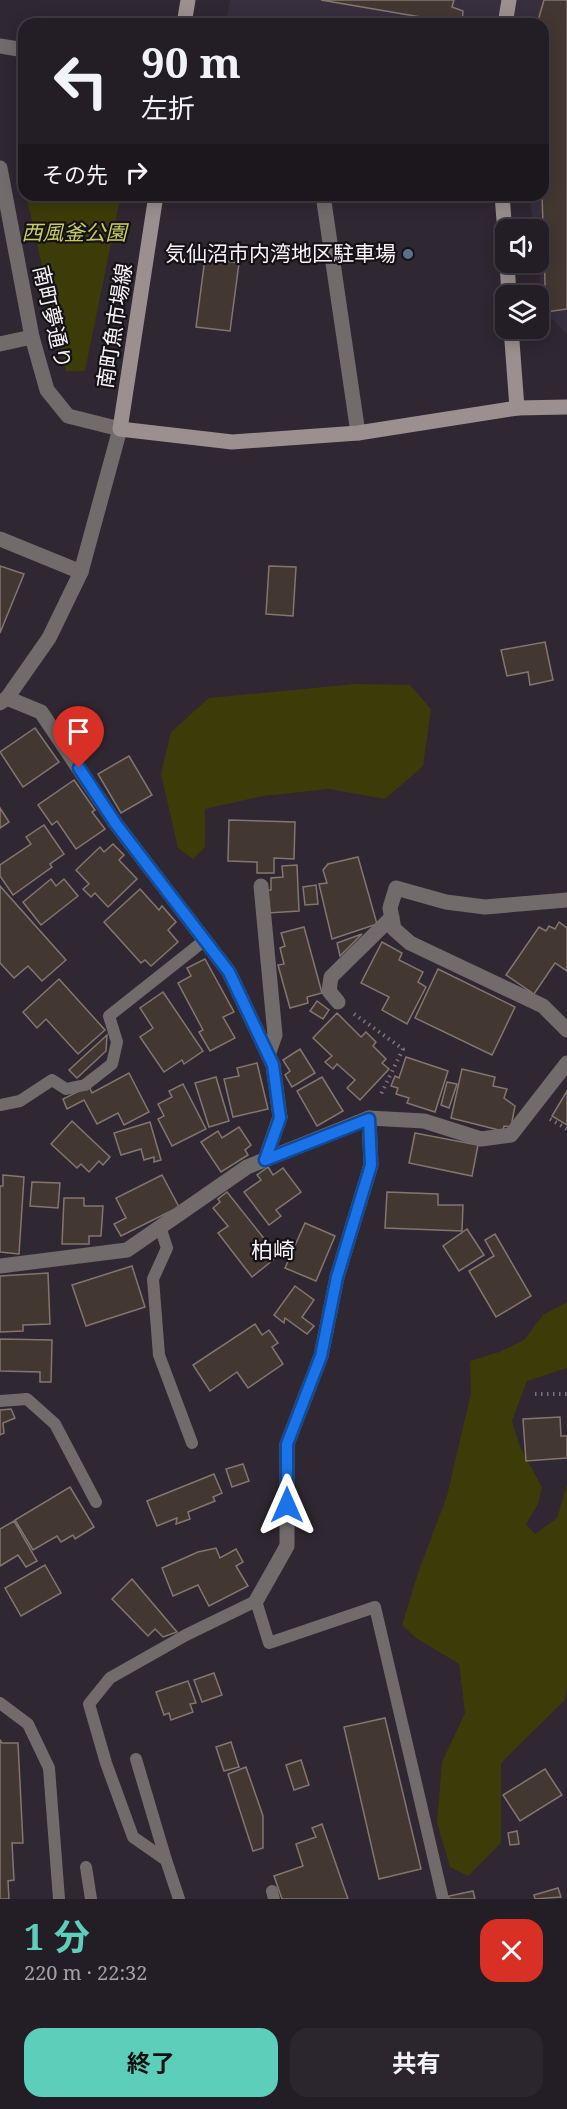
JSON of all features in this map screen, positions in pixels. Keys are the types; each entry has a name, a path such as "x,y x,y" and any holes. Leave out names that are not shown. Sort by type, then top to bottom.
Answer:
{"street":[{"path":"185,18 188,0"},
{"path":"506,18 509,0"},
{"path":"0,46 18,49"},
{"name":"南町夢通り","path":"0,168 32,337 47,390 68,416 120,429"},
{"name":"南町魚市場線","path":"120,429 155,201"},
{"path":"324,201 358,433"},
{"path":"502,201 504,219"},
{"path":"0,344 32,337"},
{"path":"512,339 517,408"},
{"path":"265,1160 280,1118 273,1065 229,972 116,824 41,712 4,700 49,638 81,572 120,429 232,442 358,433 517,408 567,407"},
{"path":"0,539 81,572"},
{"path":"261,886 275,1035 268,1055"},
{"path":"567,900 485,907 446,902 396,888 390,908 394,929 410,943 543,1006 567,1030"},
{"path":"338,1002 329,991 331,977 392,917"},
{"path":"0,1266 127,1250 247,1167 369,1119 424,1121 482,1139 511,1135 567,1063"},
{"path":"256,1601 287,1545 287,1444 321,1356 337,1277 371,1165 369,1119"}],"lane":[{"path":"0,1105 20,1101 52,1080 66,1089 85,1085 112,1064 117,1042 109,1016 205,940"},
{"path":"160,1227 166,1248 153,1279 159,1355 192,1443"},
{"path":"0,1401 27,1399 55,1424 96,1502"},
{"path":"166,1860 134,1837 106,1763 89,1704 110,1678 186,1635 256,1601 269,1643 375,1607 443,1899"},
{"path":"0,1703 28,1724 49,1768 59,1899"},
{"path":"136,1759 179,1899"},
{"path":"86,1868 91,1899"}],"path":[{"path":"338,1002 402,1049 369,1119"},
{"path":"535,1394 567,1394"}],"shaded area":[{"path":"230,0 567,0 567,334 549,316 549,285 541,285 539,273 549,273 549,219 533,219 530,201 549,201 549,18 227,18"}],"green space":[{"name":"西風釜公園","path":"27,201 120,201 85,371 66,371"},
{"path":"355,684 410,685 431,709 423,766 385,799 329,789 263,796 205,809 205,847 193,859 178,848 161,774 171,732 209,698"},
{"path":"567,1302 567,1368 527,1381 512,1421 520,1447 542,1487 538,1504 526,1524 535,1534 557,1518 567,1485 567,1686 565,1700 501,1763 501,1843 468,1876 450,1867 437,1822 442,1762 465,1713 459,1664 416,1638 402,1625 419,1570 447,1496 471,1393 470,1361 499,1352 524,1340 543,1315"}],"building":[{"path":"321,0 454,0 452,7 463,11 462,18 427,18"},
{"path":"544,0 567,0 567,309 549,312 549,285 545,285 545,273 549,273 549,219 543,219 542,201 549,201 549,18 539,18"},
{"path":"205,258 239,263 230,331 196,327"},
{"path":"0,566 24,574 0,633"},
{"path":"269,566 296,567 293,616 266,614"},
{"path":"545,642 553,680 530,685 528,672 507,676 501,650"},
{"path":"35,728 59,762 23,787 0,752"},
{"path":"129,756 152,795 121,813 98,774"},
{"path":"74,780 95,810 92,812 105,829 76,849 57,821 52,825 38,805"},
{"path":"0,808 9,822 0,828"},
{"path":"229,820 295,822 294,859 274,858 274,873 257,873 257,862 228,861"},
{"path":"44,825 64,854 50,864 52,867 13,895 0,876 0,865 31,844 26,837"},
{"path":"113,844 124,855 119,860 137,879 108,907 95,893 91,897 83,889 89,884 76,870 100,847 104,852"},
{"path":"358,857 377,924 332,939 319,884 327,883 323,870 328,864"},
{"path":"297,865 299,911 268,913 266,890 271,890 271,878 283,877 282,866"},
{"path":"51,879 56,886 64,879 78,896 41,925 23,902"},
{"path":"316,885 318,904 305,905 303,887"},
{"path":"0,886 66,960 42,981 28,966 14,978 0,963"},
{"path":"140,889 159,910 162,906 176,922 168,930 178,942 151,966 145,960 141,963 104,922"},
{"path":"559,922 567,928 567,971 555,963 534,994 506,975 539,927 546,931 549,926 555,929"},
{"path":"304,927 322,993 307,997 308,1003 290,1008 278,965 284,964 280,948 285,946 281,933"},
{"path":"362,934 340,956 337,943"},
{"path":"382,942 402,953 399,960 423,972 418,982 426,987 407,1024 382,1010 389,997 361,983"},
{"path":"205,959 234,1012 223,1017 235,1038 210,1051 199,1032 203,1030 178,983 191,976 187,968"},
{"path":"438,969 515,1007 492,1055 415,1018"},
{"path":"59,979 105,1030 78,1054 46,1019 37,1028 23,1012"},
{"path":"163,992 203,1051 184,1064 182,1060 164,1072 140,1037 153,1028 140,1008"},
{"path":"317,1001 329,1010 323,1019 310,1011"},
{"path":"337,1013 361,1037 366,1032 376,1042 373,1046 386,1059 382,1063 389,1069 360,1100 347,1088 355,1080 337,1064 333,1069 325,1062 332,1056 313,1038"},
{"path":"107,1035 106,1051 77,1078 69,1070"},
{"path":"300,1049 315,1073 292,1087 285,1075 290,1071 283,1060"},
{"path":"406,1057 448,1071 435,1112 407,1103 409,1098 396,1094 398,1088 391,1086 395,1076 399,1078"},
{"path":"257,1063 268,1109 233,1117 224,1079 239,1076 237,1068"},
{"path":"462,1069 495,1077 493,1086 507,1089 504,1098 515,1106 511,1127 504,1126 503,1131 451,1118"},
{"path":"129,1073 149,1112 124,1125 118,1113 97,1124 84,1100 67,1109 63,1099 89,1086 92,1093"},
{"path":"216,1077 229,1121 209,1127 195,1083"},
{"path":"322,1077 343,1111 317,1126 297,1091"},
{"path":"447,1082 457,1084 449,1108 441,1105"},
{"path":"183,1084 206,1129 172,1146 158,1119 164,1116 158,1104 172,1097 169,1091"},
{"path":"567,1091 567,1125 552,1116"},
{"path":"72,1121 110,1157 103,1165 99,1161 89,1172 81,1164 77,1168 51,1144"},
{"path":"150,1122 161,1160 154,1162 154,1157 144,1160 141,1149 121,1155 114,1133"},
{"path":"239,1127 251,1145 245,1150 248,1155 221,1172 201,1142 218,1131 222,1138"},
{"path":"415,1133 478,1145 472,1176 409,1163"},
{"path":"268,1167 273,1175 283,1168 301,1192 276,1210 281,1216 269,1225 244,1192 261,1180 257,1175"},
{"path":"3,1175 24,1177 19,1254 0,1252 0,1186 3,1186"},
{"path":"162,1175 179,1207 121,1236 114,1224 126,1218 116,1198"},
{"path":"32,1182 60,1183 58,1208 30,1206"},
{"path":"227,1192 278,1256 252,1277 218,1233 228,1226 213,1208 220,1202 218,1199"},
{"path":"387,1192 438,1194 438,1205 463,1205 462,1231 385,1228"},
{"path":"64,1198 84,1198 84,1206 103,1206 101,1236 89,1236 89,1244 62,1244"},
{"path":"305,1223 335,1236 316,1281 285,1268"},
{"path":"467,1229 484,1255 459,1271 443,1246"},
{"path":"495,1234 531,1296 496,1317 469,1271 494,1256 485,1240"},
{"path":"132,1266 145,1307 86,1326 72,1285"},
{"path":"48,1273 50,1324 23,1325 23,1331 0,1332 0,1276"},
{"path":"295,1286 314,1300 302,1317 314,1326 307,1334 285,1318 284,1323 274,1315"},
{"path":"255,1324 262,1335 269,1330 278,1343 272,1347 283,1364 248,1388 237,1372 210,1391 193,1365"},
{"path":"0,1339 52,1340 51,1382 40,1382 40,1372 0,1371"},
{"path":"11,1409 15,1418 3,1423 4,1433 0,1435 0,1410"},
{"path":"560,1417 561,1436 567,1436 567,1458 526,1461 523,1419"},
{"path":"243,1464 249,1481 232,1487 226,1469"},
{"path":"214,1474 222,1493 213,1497 215,1501 188,1512 190,1519 176,1524 177,1518 157,1526 147,1501"},
{"path":"70,1487 94,1527 75,1539 73,1535 61,1542 57,1536 33,1550 15,1520"},
{"path":"14,1521 37,1561 26,1567 18,1555 0,1566 0,1529"},
{"path":"216,1548 220,1558 236,1549 243,1562 236,1566 248,1586 209,1606 198,1585 173,1596 162,1568 198,1552"},
{"path":"45,1565 61,1593 21,1616 5,1588"},
{"path":"132,1579 177,1632 163,1637 155,1629 148,1636 112,1599"},
{"path":"214,1673 222,1695 202,1702 194,1680"},
{"path":"188,1681 196,1703 190,1704 193,1712 171,1720 169,1713 164,1715 156,1692"},
{"path":"385,1718 421,1869 379,1879 344,1727"},
{"path":"0,1740 2,1743 18,1743 23,1843 12,1843 14,1880 8,1881 9,1899 0,1899"},
{"path":"231,1742 239,1767 224,1771 216,1747"},
{"path":"301,1760 309,1785 294,1790 286,1765"},
{"path":"246,1767 263,1816 263,1848 253,1851 228,1774"},
{"path":"545,1769 562,1795 520,1821 503,1795"},
{"path":"322,1824 348,1899 282,1899 274,1876 303,1866 296,1844 316,1837 312,1828"},
{"path":"517,1831 519,1844 510,1845 508,1833"},
{"path":"558,1888 561,1897 535,1899 534,1895"},
{"path":"473,1891 475,1899 449,1899 449,1896"}],"place":[{"name":"気仙沼市内湾地区駐車場","path":"408,254"}],"district":[{"name":"柏崎","path":"273,1250"}],"route":[{"path":"79,768 116,824 229,972 273,1065 280,1118 265,1160 369,1119 371,1165 337,1277 321,1356 287,1444 287,1505"}]}
